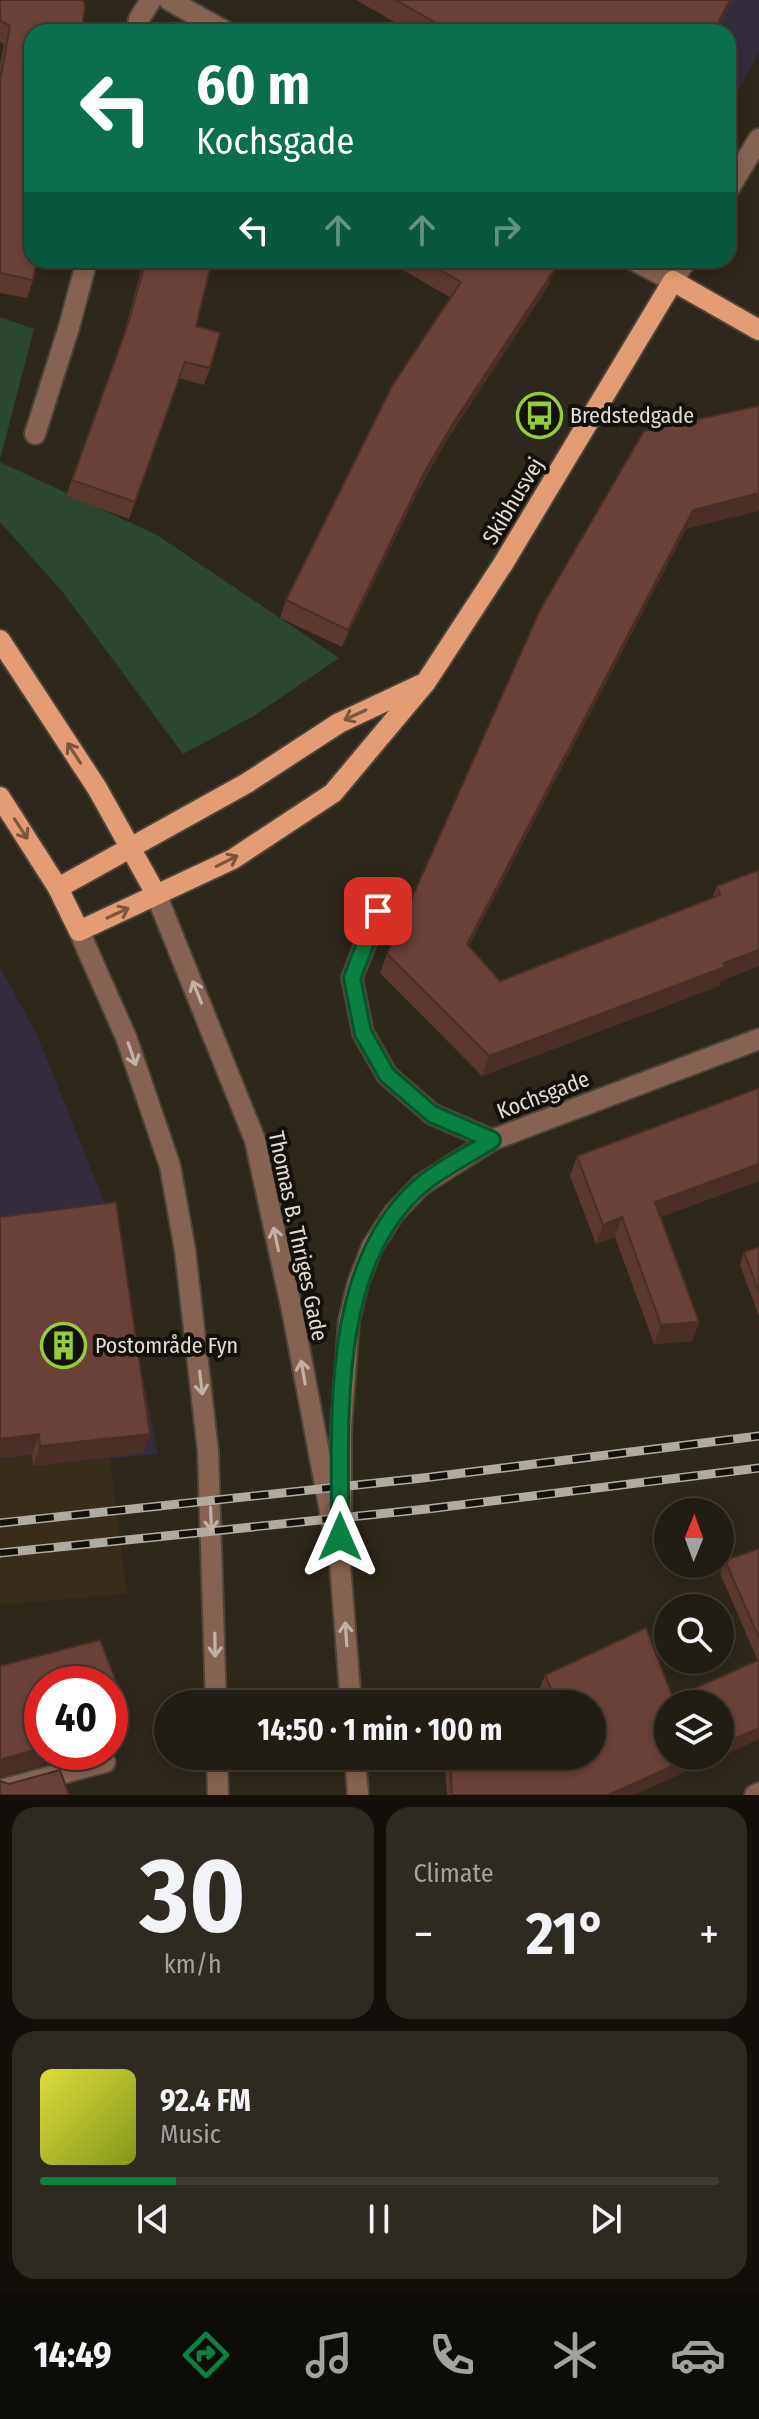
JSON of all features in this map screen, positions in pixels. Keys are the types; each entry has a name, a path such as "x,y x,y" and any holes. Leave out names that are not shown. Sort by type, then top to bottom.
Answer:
{"main road":[{"path":"673,281 759,330"},
{"name":"Skibhusvej","path":"79,931 233,859 333,793 426,682 503,564 673,281"},
{"name":"Thomas B. Thriges Gade","path":"0,640 131,846 156,894"},
{"path":"58,888 247,783 339,723 426,682"},
{"path":"0,797 58,888 79,931"}],"street":[{"path":"138,24 151,0"},
{"path":"169,0 212,24"},
{"path":"736,177 759,139"},
{"path":"35,434 85,268"},
{"path":"648,268 673,281"},
{"name":"Skibhusvej","path":"673,281 681,268"},
{"name":"Thomas B. Thriges Gade","path":"156,894 255,1140 293,1315 340,1564 350,1690"},
{"name":"Kochsgade","path":"378,911 352,978 363,1033 387,1075 432,1114 492,1140 759,1039"},
{"path":"79,931 126,1037 170,1166 185,1250 208,1451 216,1690"},
{"path":"340,1564 341,1429 349,1320 358,1283 372,1247 394,1213 421,1185 492,1140"},
{"path":"0,1790 75,1770"},
{"path":"217,1770 218,1795"},
{"path":"356,1770 358,1795"}],"shaded area":[{"path":"521,0 759,0 759,53 736,94 736,24 510,24"},
{"name":"Postområde Fyn","path":"0,967 36,1033 112,1221 158,1454 33,1466 33,1455 0,1459"},
{"path":"33,1455 34,1466 110,1458 127,1594 0,1605 0,1459"}],"green space":[{"path":"0,317 34,329 0,459"},
{"path":"0,462 157,535 339,658 252,717 183,754 62,591 0,522"}],"building":[{"path":"0,0 83,0 85,7 82,24 24,24 24,268 35,268 33,280 0,273 0,81 10,26 0,20"},
{"path":"396,0 730,0 717,24 438,24"},
{"path":"144,268 210,268 196,326 220,333 210,368 185,362 135,502 72,480 128,324"},
{"path":"437,268 554,270 424,473 348,630 286,600 392,386 461,282"},
{"path":"759,406 759,493 693,510 467,944 500,981 720,895 717,886 759,870 759,950 724,963 725,967 489,1056 387,954 540,610 644,431"},
{"path":"759,1088 759,1164 655,1202 699,1322 661,1325 622,1217 603,1225 577,1156"},
{"name":"Postområde Fyn","path":"116,1202 150,1434 40,1446 39,1434 0,1439 0,1217"},
{"path":"759,1247 759,1292 744,1252"},
{"path":"759,1549 759,1638 733,1578 734,1557"},
{"path":"646,1628 654,1649 654,1674 664,1674 670,1690 654,1690 654,1770 664,1770 608,1795 452,1795 451,1770 606,1770 606,1690 552,1690 545,1675"},
{"path":"100,1640 110,1666 24,1666 24,1753 0,1762 0,1666"},
{"path":"759,1660 759,1728 734,1739 734,1690 691,1690 734,1674 734,1671"},
{"path":"60,1770 69,1795 0,1795 0,1781 9,1784"}],"railway":[{"path":"0,1523 423,1478 759,1436"},
{"path":"0,1553 427,1509 759,1468"}],"place":[{"name":"Bredstedgade","path":"539,415"},
{"name":"Postområde Fyn","path":"64,1345"}],"route":[{"path":"340,1537 341,1429 349,1320 358,1283 372,1247 394,1213 421,1185 492,1140 432,1114 387,1075 363,1033 352,978 378,911"}]}
